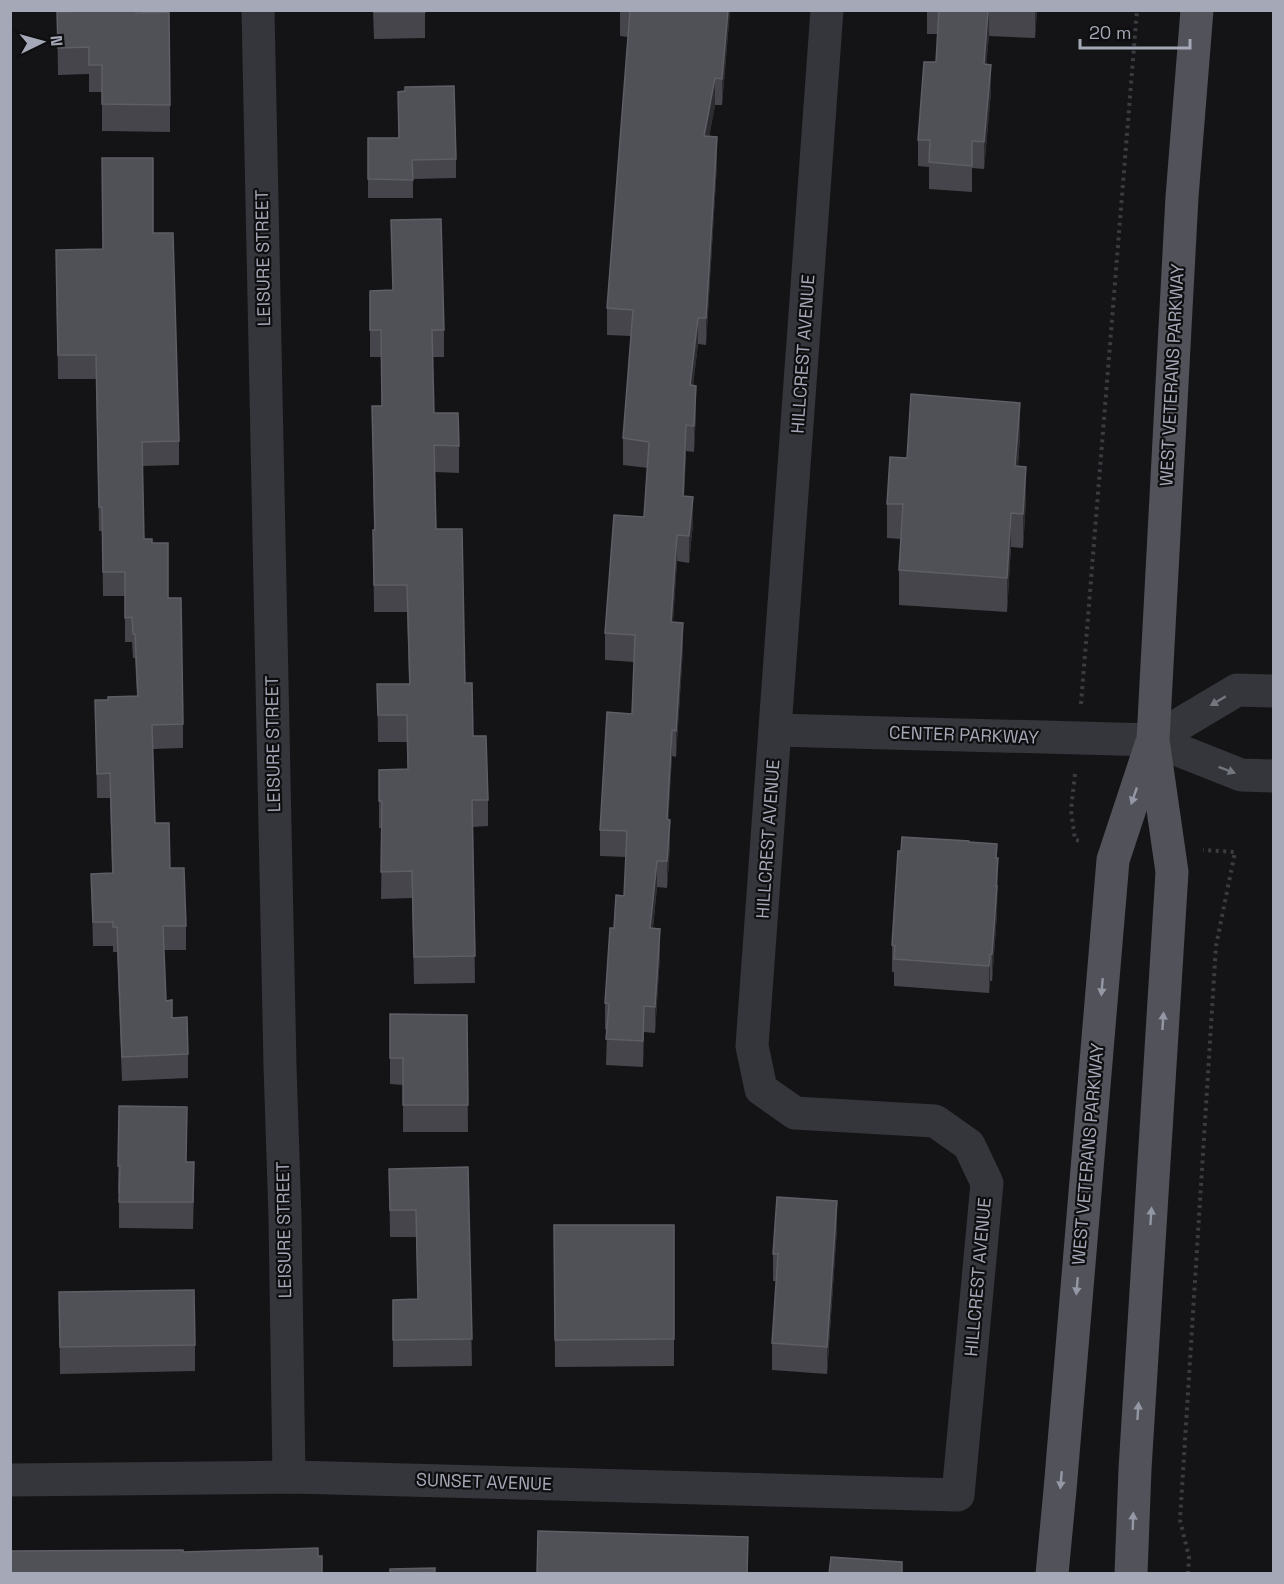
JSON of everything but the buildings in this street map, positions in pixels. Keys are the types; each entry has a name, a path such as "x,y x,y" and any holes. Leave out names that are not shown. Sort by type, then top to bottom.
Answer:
{"main road":[{"name":"WEST VETERANS PARKWAY","path":"1131,1574 1135,1469 1172,872 1153,740 1182,197 1197,10"},
{"name":"WEST VETERANS PARKWAY","path":"1052,1574 1113,860 1153,740"}],"street":[{"name":"LEISURE STREET","path":"258,10 289,1477"},
{"name":"HILLCREST AVENUE","path":"827,10 752,1046 761,1089 795,1113 935,1121 969,1145 987,1183 958,1495"},
{"path":"1153,740 1237,690 1274,691"},
{"name":"CENTER PARKWAY","path":"776,730 1153,740 1241,775 1274,776"},
{"name":"SUNSET AVENUE","path":"10,1480 289,1477 958,1495"}],"path":[{"path":"1083,680 1137,10"},
{"path":"1071,810 1076,840 1087,841"},
{"path":"1188,1574 1189,1557 1180,1520 1205,1110 1216,946 1234,852 1211,851"}]}
